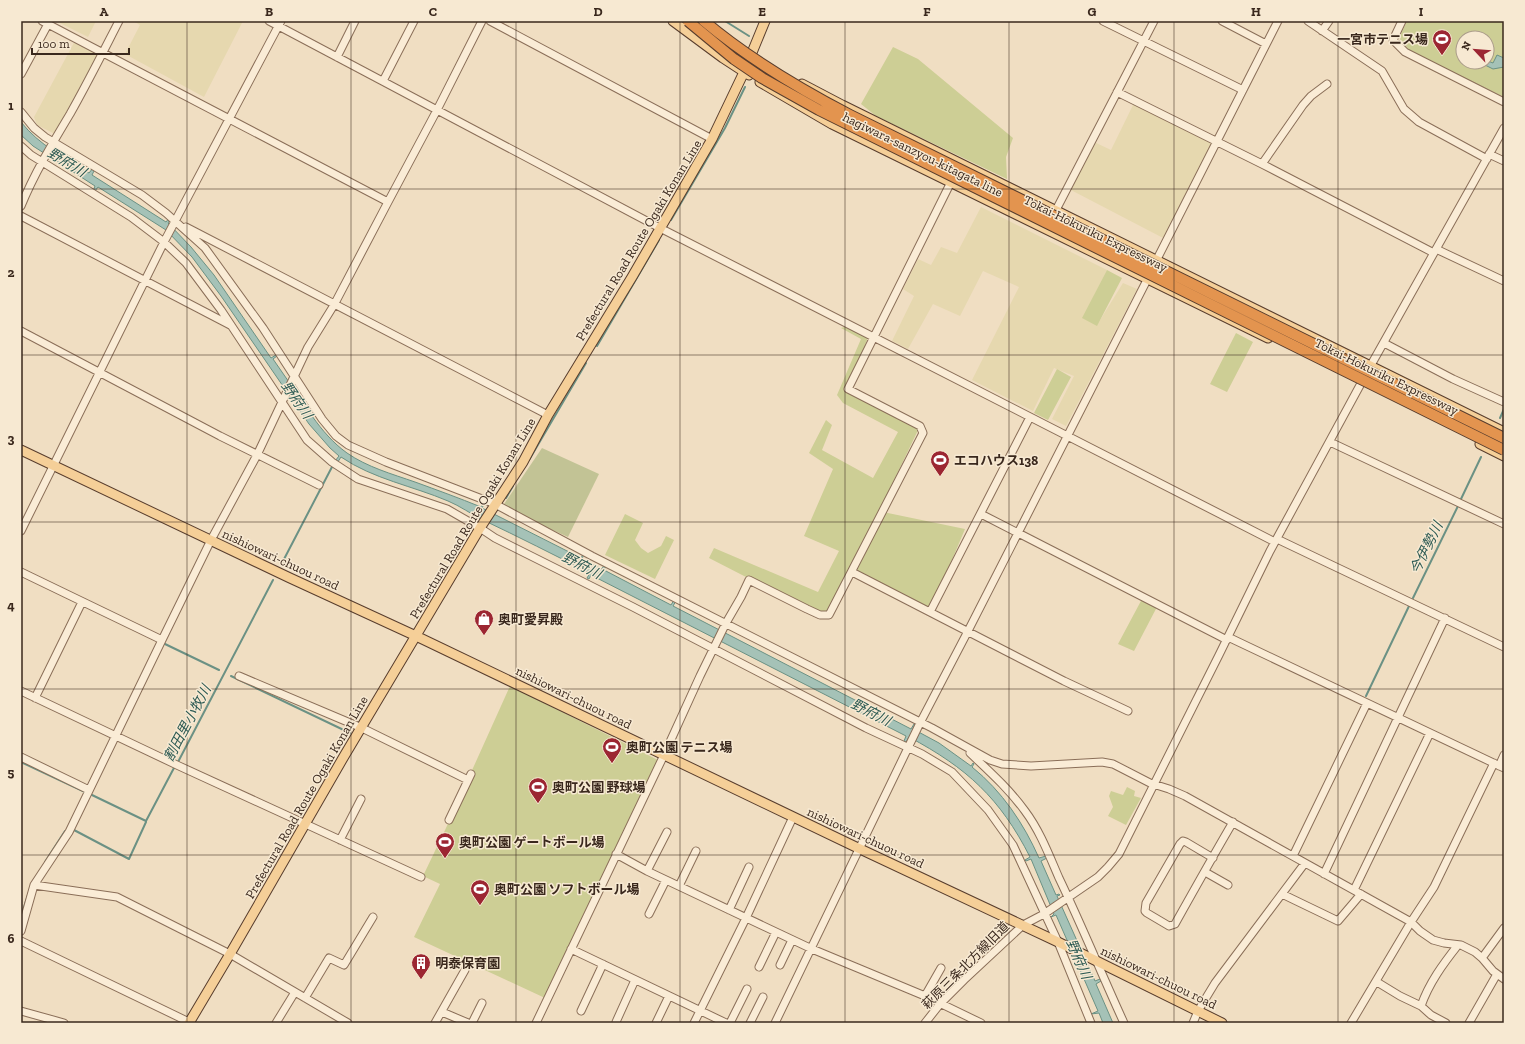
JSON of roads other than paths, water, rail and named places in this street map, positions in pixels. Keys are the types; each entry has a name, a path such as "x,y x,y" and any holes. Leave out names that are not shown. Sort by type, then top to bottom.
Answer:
{"highway":[{"name":"Tokai-Hokuriku Expressway","path":"704,21 739,49 767,68 850,115 1504,438"},
{"name":"Tokai-Hokuriku Expressway","path":"687,26 756,74 825,114 1504,450"}],"main road":[{"path":"666,21 687,26"},
{"name":"hagiwara-sanzyou-kitagata line","path":"673,21 687,26 723,58 746,68 800,106 832,124 1361,384 1504,456"},
{"path":"713,21 715,32 713,50"},
{"name":"Prefectural Road Route Ogaki Konan Line","path":"189,1022 230,954 304,824 480,528 523,462 548,415 632,277 712,139 746,68 765,21"},
{"name":"hagiwara-sanzyou-kitagata line","path":"746,68 770,69 783,74 842,105 1504,432"},
{"name":"nishiowari-chuou road","path":"21,450 416,636 858,848 1096,960 1222,1023"}],"street":[{"path":"21,206 42,162 71,113 118,21"},
{"path":"269,21 280,23 337,57 660,228 1030,418 1276,540 1504,647"},
{"path":"337,57 356,21"},
{"path":"383,81 414,21"},
{"path":"21,931 34,885 69,832 211,540 257,455 308,347 334,305 437,110 482,21"},
{"path":"490,21 712,139"},
{"path":"1103,21 1243,90"},
{"path":"1056,210 1154,21"},
{"path":"1222,21 1266,44"},
{"path":"775,1023 812,949 858,848 920,722 968,631 1278,21"},
{"path":"1308,21 1382,71 1404,109 1419,122 1488,156 1504,161"},
{"path":"1322,31 1329,21"},
{"path":"1402,21 1393,40 1405,52 1504,102"},
{"path":"21,74 45,23 230,118 388,202"},
{"path":"21,531 164,242 280,23"},
{"path":"1262,164 1303,105 1311,96 1327,84"},
{"path":"1117,92 1435,251 1504,281"},
{"path":"21,112 34,128 53,142 142,195 175,221 205,248 240,295 328,426 336,436 348,445 386,462 495,504 592,556 920,722 990,760 1002,764 1031,766 1102,762 1113,764 1153,784 1169,788 1233,822 1305,864 1411,922 1420,931 1433,940 1466,948 1482,958 1497,974 1504,979"},
{"name":"萩原三条北方線旧道","path":"925,1023 940,1004 964,980 1023,926 1045,914 1098,877 1115,858 1276,540 1504,128"},
{"path":"22,148 110,204 164,242 186,263 231,325 307,440 334,464 358,479 447,509 495,538 527,553 866,728 908,747 952,772 988,810 1013,845 1058,942 1090,1022"},
{"path":"536,1023 713,649 749,580 820,615 829,615 923,433 920,426 848,389 951,182"},
{"path":"21,216 231,325"},
{"path":"182,227 188,228 548,415"},
{"path":"21,331 257,455 319,485"},
{"path":"1384,343 1453,379 1504,402"},
{"path":"930,612 1030,418"},
{"path":"1330,442 1504,524"},
{"path":"981,514 1017,534 1227,638 1499,766"},
{"path":"21,572 162,640"},
{"path":"852,572 1064,681 1128,711"},
{"path":"35,698 82,602"},
{"path":"1324,874 1445,618"},
{"path":"239,676 362,728 469,777 449,820"},
{"path":"21,691 117,735 176,765 421,877"},
{"path":"1292,856 1367,703"},
{"path":"1282,894 1338,920 1357,892 1430,733"},
{"path":"960,744 995,776 1026,812 1037,830 1124,1023"},
{"path":"1351,1023 1377,982 1411,922 1434,887 1504,755"},
{"path":"21,757 89,790"},
{"path":"340,840 361,799"},
{"path":"694,1023 746,918 793,817"},
{"path":"1213,858 1183,841 1146,904 1145,911 1169,926 1173,926 1213,858 1233,822"},
{"path":"647,872 667,832"},
{"path":"679,886 696,851"},
{"path":"616,854 647,872 792,940 925,996 980,1023"},
{"path":"1193,1023 1198,1011 1215,984 1305,864"},
{"path":"729,910 749,868"},
{"path":"1204,872 1228,885"},
{"path":"649,914 666,880"},
{"path":"34,885 117,897 230,954 305,998 337,1020 348,1023"},
{"path":"305,998 329,958 344,965 373,917"},
{"path":"759,967 776,932"},
{"path":"1482,958 1503,933"},
{"path":"780,965 792,940"},
{"path":"21,941 189,1022"},
{"path":"1421,1006 1425,993 1441,967 1458,945"},
{"path":"571,949 726,1023"},
{"path":"581,1011 603,964"},
{"path":"925,996 941,968"},
{"path":"435,1023 465,970"},
{"path":"1468,1023 1497,974"},
{"path":"616,1022 635,980"},
{"path":"1377,982 1400,996 1421,1006 1431,1015 1446,1023"},
{"path":"730,1023 747,989"},
{"path":"276,1023 295,992"},
{"path":"656,1023 669,996"},
{"path":"750,1023 762,998"},
{"path":"472,1023 482,1003"},
{"path":"21,1011 64,1023"},
{"path":"442,1012 468,1023"}],"water":[{"path":"1497,55 1504,58 1504,67 1495,69 1495,59"},
{"name":"野府川","path":"21,122 36,138 62,156 89,173 93,168 95,169 92,175 166,222 170,217 171,218 168,223 191,247 214,275 271,358 276,355 277,356 273,359 311,414 315,411 316,412 312,416 332,441 347,453 380,470 481,507 483,502 485,502 482,508 581,558 584,554 582,559 602,569 604,565 606,566 604,570 671,605 674,600 676,601 673,606 911,729 915,724 913,729 939,743 971,766 973,763 974,764 972,767 983,776 1011,809 1033,845 1039,858 1046,856 1047,858 1041,861 1056,895 1060,895 1057,896 1095,981 1100,979 1101,981 1096,984 1113,1023 1103,1023 1099,1013 1091,1014 1098,1011 1056,915 1051,917 1054,914 1031,859 1025,860 1030,857 1019,836 994,801 965,773 930,749 909,737 906,742 904,741 906,736 591,575 589,579 587,578 590,573 452,503 380,477 353,465 341,457 334,468 331,466 339,456 309,424 221,296 192,257 166,230 98,187 95,191 93,191 95,186 33,146 21,135"}],"waterway":[{"path":"725,21 749,36"},
{"path":"671,220 725,128 745,87"},
{"path":"597,346 659,240"},
{"path":"529,460 586,363"},
{"name":"今伊勢川","path":"1500,418 1504,409"},
{"name":"今伊勢川","path":"1461,499 1481,457"},
{"name":"割田里小牧川","path":"282,563 333,465"},
{"path":"506,498 513,486"},
{"name":"今伊勢川","path":"1413,598 1458,506"},
{"name":"割田里小牧川","path":"178,762 273,580"},
{"name":"今伊勢川","path":"1366,696 1410,604"},
{"path":"165,644 219,670"},
{"path":"231,676 350,733"},
{"name":"割田里小牧川","path":"21,762 85,792"},
{"name":"割田里小牧川","path":"92,795 146,821 175,766"},
{"path":"74,830 129,859 146,822"},
{"path":"45,862 65,831"},
{"path":"21,916 32,883"}],"place":[{"name":"一宮市テニス場","path":"1442,56"},
{"name":"エコハウス138","path":"940,477"},
{"name":"奥町愛昇殿","path":"484,636"},
{"name":"奥町公園 テニス場","path":"612,764"},
{"name":"奥町公園 野球場","path":"538,804"},
{"name":"奥町公園 ゲートボール場","path":"445,859"},
{"name":"奥町公園 ソフトボール場","path":"480,906"},
{"name":"明泰保育園","path":"421,980"}]}
